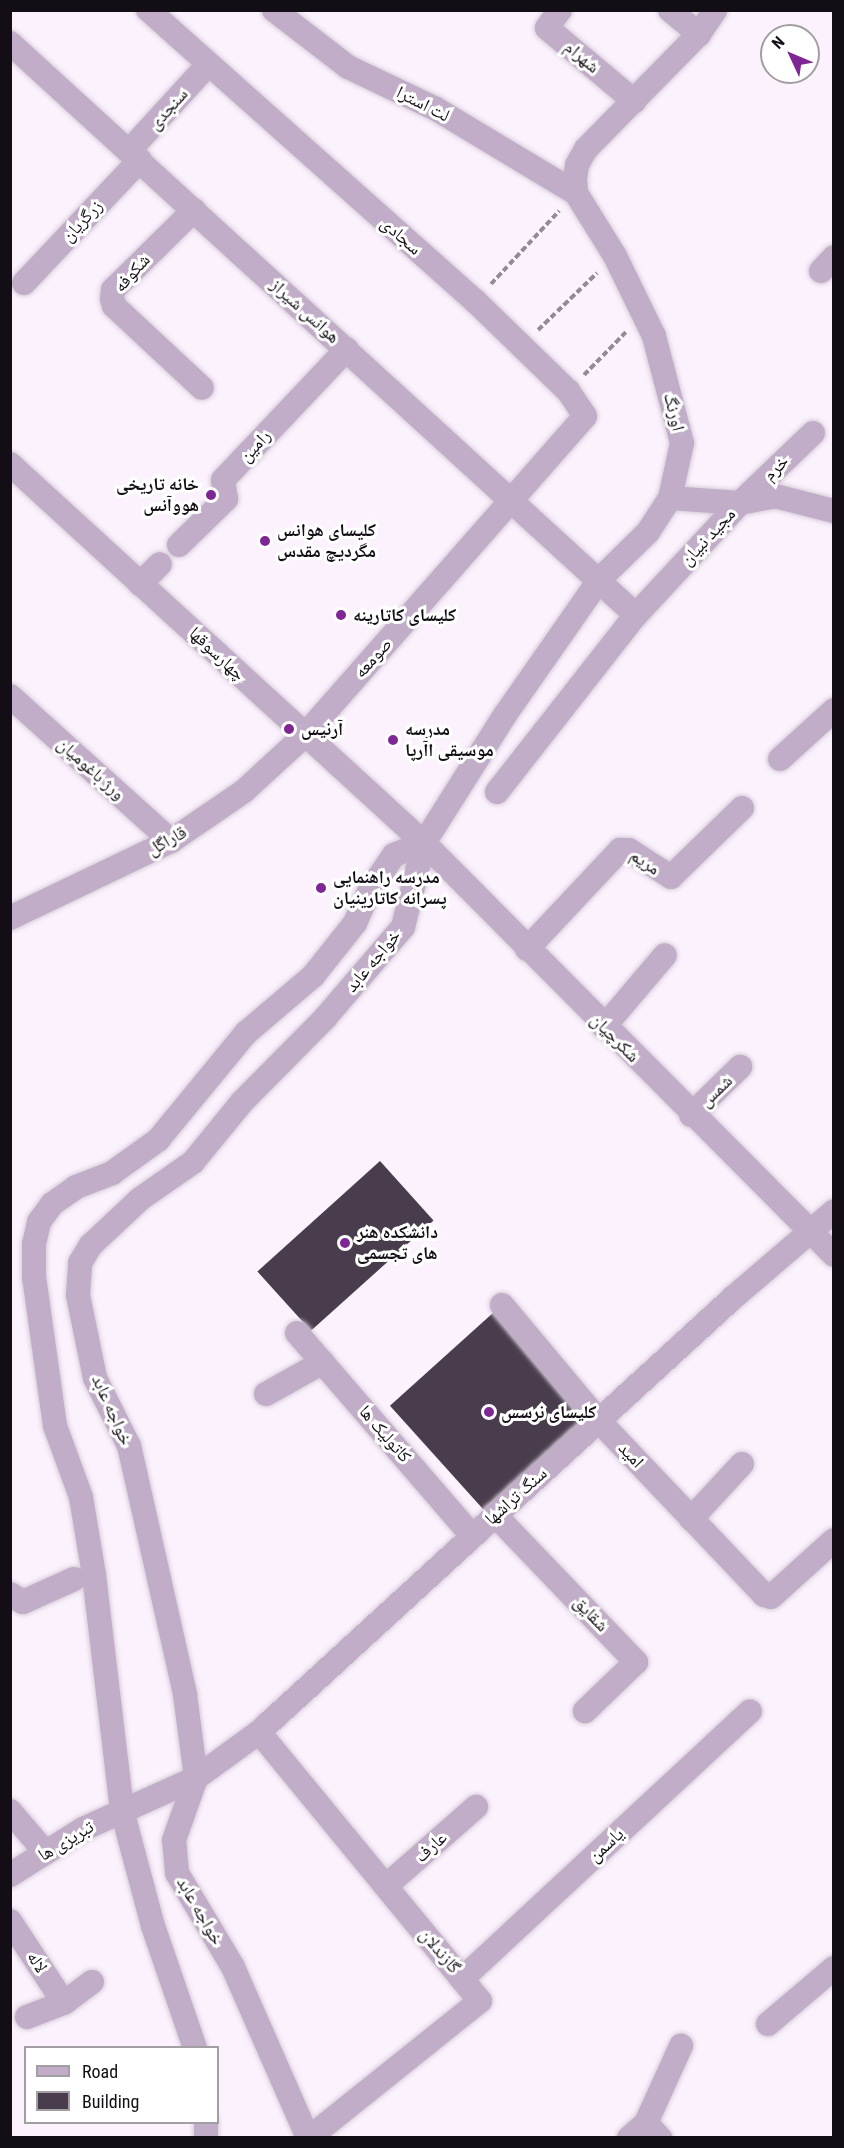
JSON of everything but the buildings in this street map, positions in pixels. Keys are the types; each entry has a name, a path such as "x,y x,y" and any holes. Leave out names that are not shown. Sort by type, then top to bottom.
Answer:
{"street":[{"name":"سجادی","path":"148,10 207,66 475,301 568,391 585,416"},
{"name":"لت استرا","path":"274,10 348,67 436,109 576,193"},
{"name":"شهرام","path":"560,10 547,27 634,101"},
{"path":"670,10 699,34"},
{"path":"576,193 577,165 586,149 699,34 715,10"},
{"name":"هوانس شیراز","path":"10,43 600,579 636,615"},
{"name":"سنجدی","path":"134,156 207,66"},
{"name":"زرگریان","path":"24,283 134,156"},
{"name":"اورنگ","path":"424,843 504,715 600,579 648,532 670,498 682,444 654,336 615,256 576,193"},
{"name":"شکوفه","path":"194,210 113,290 112,298 114,306 201,388"},
{"name":"رامین","path":"180,545 226,499 223,480 347,350"},
{"name":"صومعه","path":"305,735 513,501 585,416"},
{"name":"خرم","path":"740,503 813,433"},
{"name":"چهارسوقها","path":"10,464 424,843"},
{"name":"مجید نبیان","path":"497,792 636,615 740,503 775,496 813,502 833,513"},
{"path":"670,498 740,503"},
{"path":"140,584 160,564"},
{"name":"ورژ باغومیان","path":"10,696 171,841"},
{"path":"780,759 830,720"},
{"name":"قاراگل","path":"10,918 171,841 244,791 305,735"},
{"name":"مریم","path":"527,949 620,850 629,850 671,877 742,808"},
{"name":"شکرچیان","path":"424,843 691,1115 808,1232 834,1254"},
{"name":"خواجه عابد","path":"309,2137 233,1967 177,1874 174,1840 196,1778 171,1624 149,1549 129,1446 95,1378 78,1295 80,1263 92,1245 140,1199 193,1162 242,1102 325,1018 403,927 424,843"},
{"name":"خواجه عابد","path":"194,2046 153,1926 122,1810 81,1497 55,1425 34,1277 39,1222 52,1204 76,1187 112,1173 158,1140 246,1033 313,976 355,923 370,890 394,855 424,843"},
{"path":"604,1027 665,955"},
{"name":"شمس","path":"691,1115 740,1067"},
{"name":"سنگ تراشها","path":"196,1778 260,1732 495,1515 834,1211"},
{"name":"امید","path":"502,1305 599,1421 767,1598 834,1540"},
{"name":"کاتولیک ها","path":"297,1333 472,1536"},
{"path":"266,1394 323,1362"},
{"path":"691,1519 742,1464"},
{"name":"شقایق","path":"495,1515 636,1662 585,1711"},
{"path":"10,1594 24,1602 74,1579"},
{"name":"یاسمن","path":"462,1979 750,1711"},
{"name":"گازندلان","path":"260,1732 478,1997 477,2005 309,2137"},
{"name":"تبریزی ها","path":"10,1875 122,1810 196,1778"},
{"name":"عارف","path":"386,1886 476,1807"},
{"path":"10,1811 46,1853"},
{"name":"لاله","path":"10,1921 64,2003"},
{"path":"768,2024 833,1968"},
{"path":"27,2017 64,2003 92,1982"},
{"path":"645,2133 681,2046"}],"path":[{"path":"475,301 576,193"},
{"path":"522,345 615,256"},
{"path":"568,391 644,314"}],"place":[{"name":"خانه تاریخی هووآنس","path":"211,495"},
{"name":"کلیسای هوانس مگردیچ مقدس","path":"265,541"},
{"name":"کلیسای کاتارینه","path":"341,615"},
{"name":"آرنیس","path":"289,729"},
{"name":"مدرسه موسیقی اآرپا","path":"393,740"},
{"name":"مدرسه راهنمایی پسرانه کاتارینیان","path":"321,888"},
{"name":"دانشکده هنر های تجسمی","path":"345,1243"},
{"name":"کلیسای نرسس","path":"489,1412"}]}
